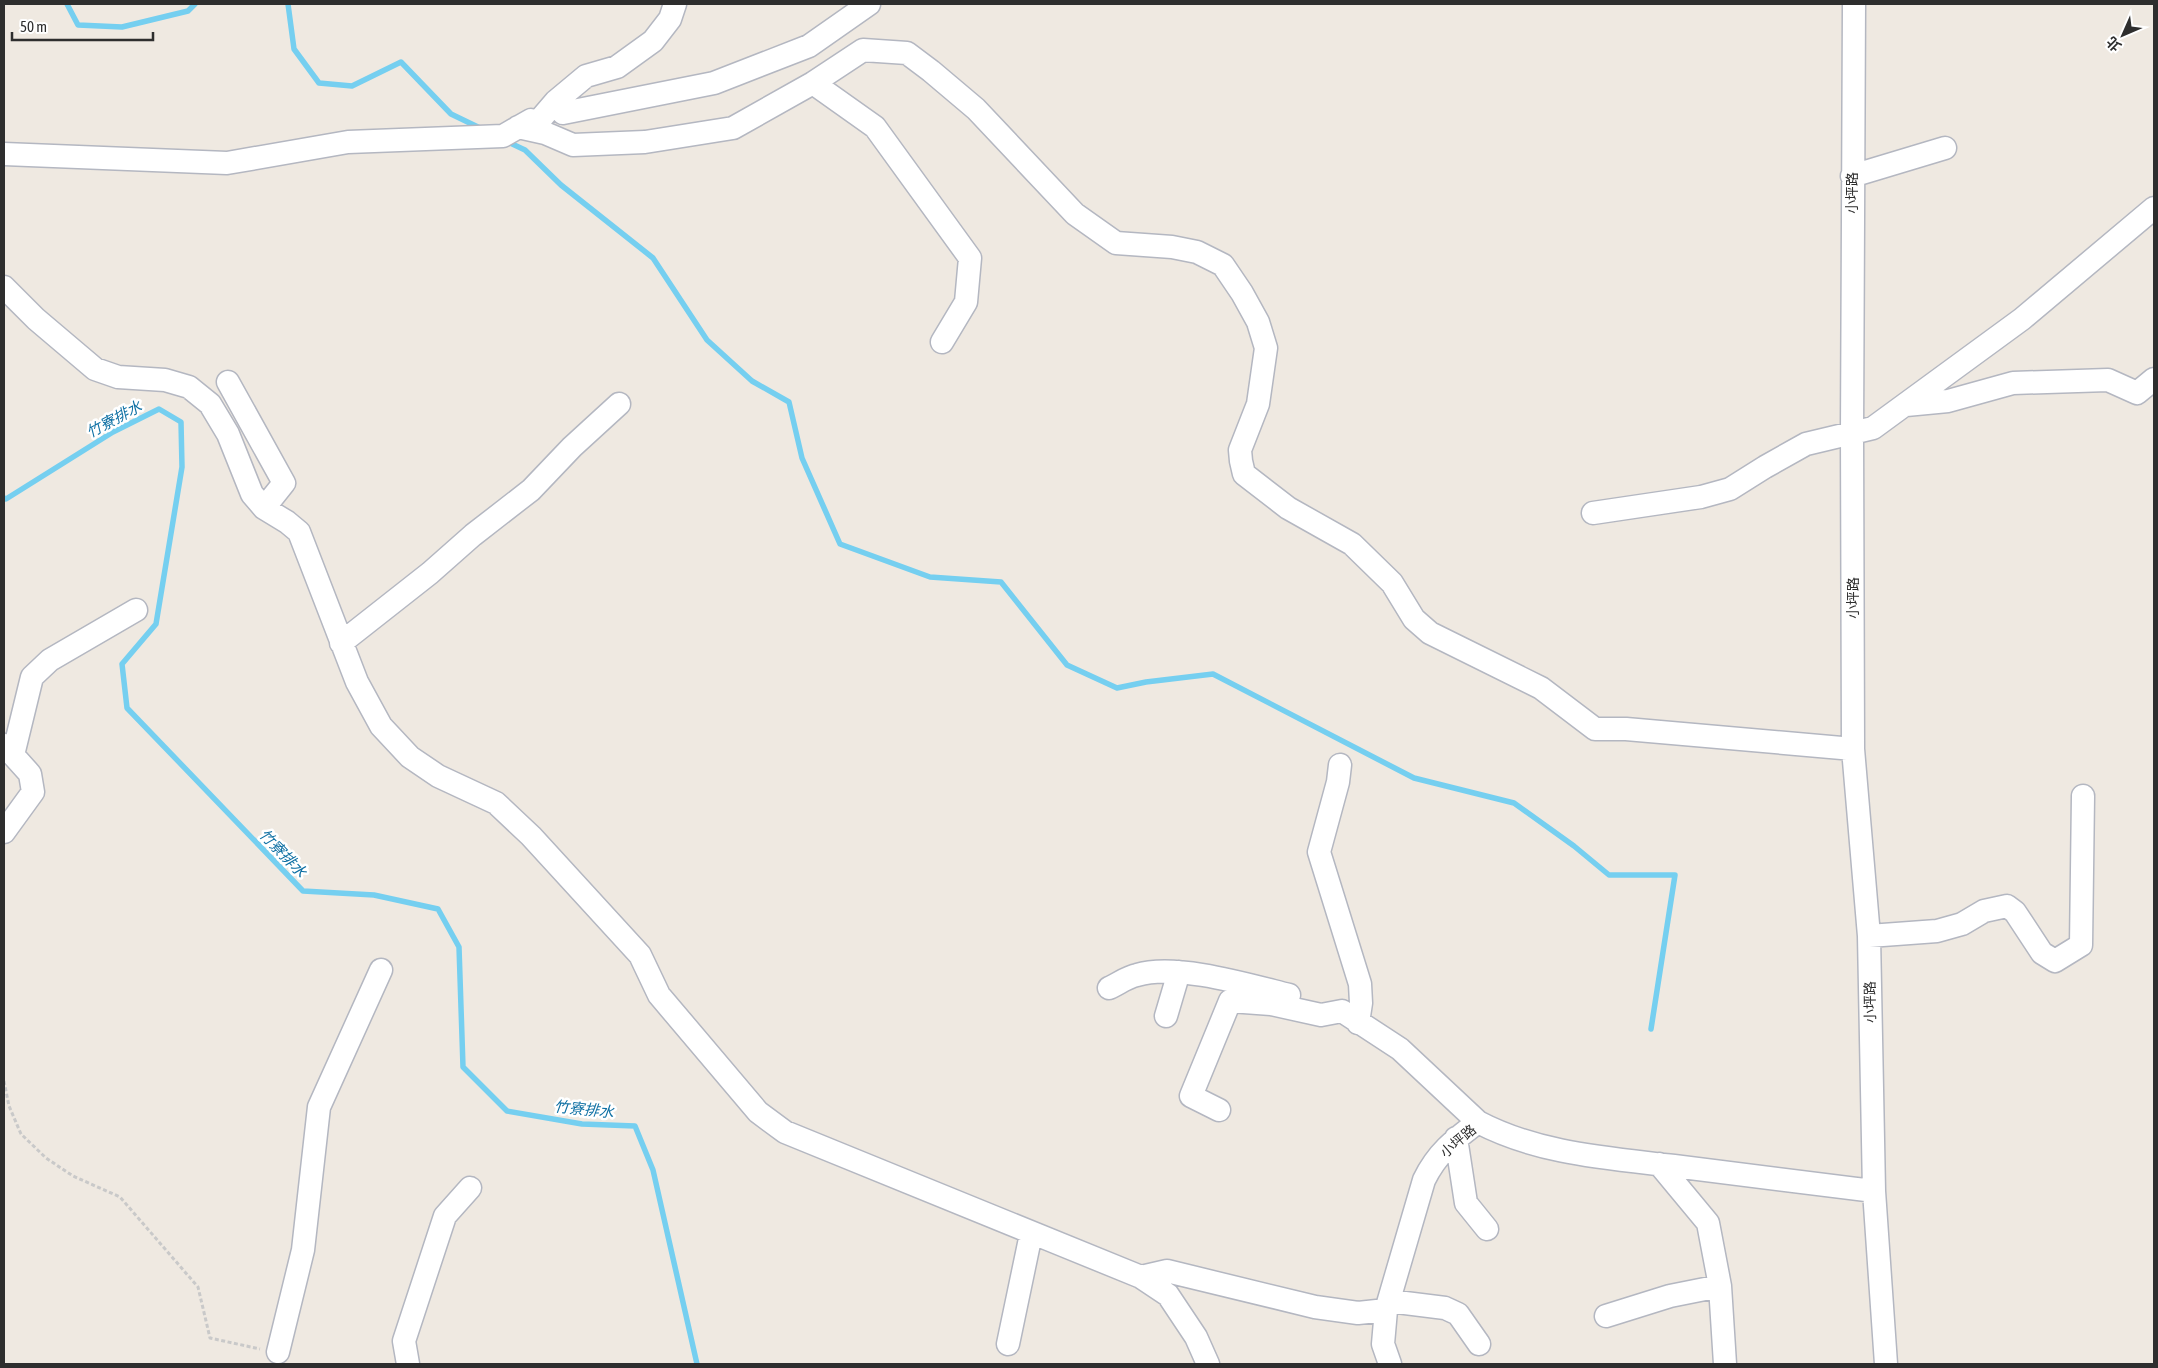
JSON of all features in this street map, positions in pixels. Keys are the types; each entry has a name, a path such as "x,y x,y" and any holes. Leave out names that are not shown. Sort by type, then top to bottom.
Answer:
{"street":[{"path":"4,154 227,163 348,142 476,137 518,128 538,122 556,101 586,76 617,67 652,41 670,18 675,4"},
{"path":"563,113 714,83 809,46 869,4"},
{"name":"小坪路","path":"1854,4 1852,176 1854,749 1869,936 1874,1191 1886,1364"},
{"path":"518,128 545,133 573,145 645,142 733,128 813,83 863,50 906,53 931,71 976,109 1075,214 1116,243 1172,247 1197,252 1223,265 1242,292 1258,322 1266,348 1258,404 1240,450 1240,460 1244,474 1288,508 1352,544 1392,583 1414,619 1430,633 1541,688 1595,729 1626,729 1854,749"},
{"path":"813,83 875,128 970,258 966,302 942,342"},
{"path":"1852,176 1945,148"},
{"path":"1593,512 1701,498 1730,489 1806,444 1873,428 2022,319 2154,208"},
{"path":"4,287 36,319 95,369 118,377 166,380 189,387 210,404 228,434 252,494 264,508 287,522 298,532 357,682 381,726 410,757 438,776 496,803 531,836 640,955 659,994 758,1112 785,1132 1031,1234 1141,1277 1168,1295 1196,1336 1208,1364"},
{"path":"1905,405 1948,401 2013,383 2108,380 2137,393 2154,379"},
{"path":"228,382 284,483 264,508"},
{"path":"341,643 430,573 472,535 531,490 572,446 619,404"},
{"path":"4,832 33,792 30,774 8,750 32,677 50,660 136,610"},
{"path":"1340,765 1338,782 1319,852 1360,984 1361,1003 1350,1017"},
{"path":"1869,936 1937,931 1962,924 1984,911 2007,906 2015,912 2042,953 2055,961 2081,945 2083,796"},
{"path":"278,1352 303,1250 320,1107 381,970"},
{"path":"1166,1016 1179,972"},
{"path":"1109,988 1137,974 1179,972 1227,980 1305,999 1350,1017 1400,1049 1478,1122"},
{"path":"1219,1110 1191,1096 1230,1001 1271,1004 1321,1015 1350,1017"},
{"name":"小坪路","path":"1390,1364 1383,1344 1387,1306 1424,1180 1432,1163 1456,1138 1478,1122 1494,1131 1538,1147 1589,1156 1874,1191"},
{"path":"1456,1138 1466,1203 1487,1229"},
{"path":"1659,1164 1708,1223 1720,1286 1724,1364"},
{"path":"408,1364 404,1341 445,1216 470,1188"},
{"path":"1008,1344 1031,1234"},
{"path":"1141,1277 1167,1271 1315,1307 1358,1313 1387,1306 1445,1308 1458,1314 1479,1344"},
{"path":"1606,1316 1670,1296 1720,1286"}],"path":[{"path":"4,1081 9,1106 21,1134 46,1158 73,1176 120,1197 198,1287 210,1338 278,1352"}],"waterway":[{"path":"67,4 78,25 122,27 188,11 195,4"},
{"path":"288,4 294,49 319,83 352,86 401,62 451,114 480,128"},
{"path":"506,141 525,150 561,185 653,258 707,340 752,381 789,402 802,458 840,544 930,577 1001,582 1067,665 1117,688 1146,682 1213,674 1414,778 1514,803 1574,846 1609,875 1675,875 1651,1029"},
{"name":"竹寮排水","path":"4,498 6,499 113,432 159,409 181,422 182,467 156,624 122,664 127,708 303,891 374,895 438,909 459,947 463,1067 507,1111 582,1124 635,1126 653,1170 697,1364"}]}
